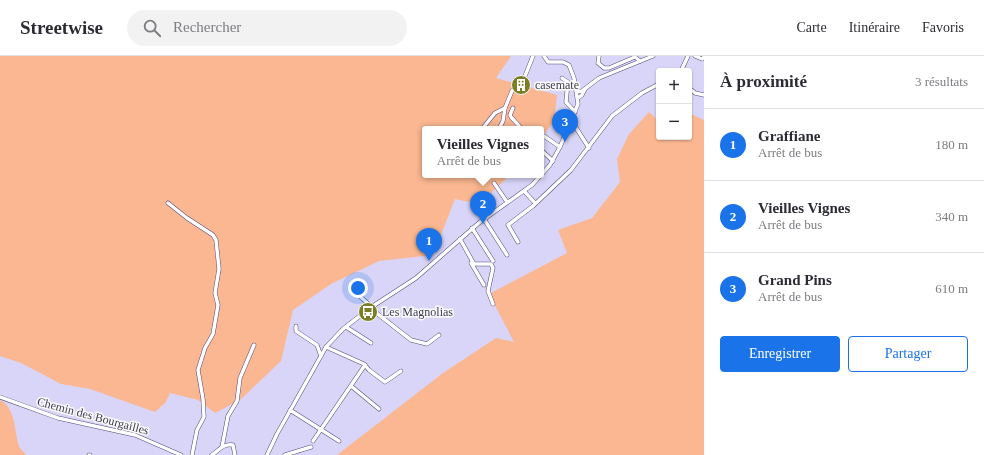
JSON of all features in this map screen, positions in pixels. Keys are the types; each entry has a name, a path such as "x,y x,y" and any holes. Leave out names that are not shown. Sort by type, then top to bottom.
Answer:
{"street":[{"path":"500,126 504,118 505,108 512,91 525,76 533,56"},
{"path":"544,56 548,62 564,62 569,65 578,98 575,112 560,147 553,161 544,170"},
{"path":"599,56 598,63 604,68 609,68 634,57 638,58 640,61"},
{"path":"577,92 599,78 653,56"},
{"path":"682,68 688,56"},
{"path":"695,56 702,59 704,57"},
{"path":"562,78 568,82 566,102 575,112"},
{"path":"518,242 508,225 533,206 571,170 612,116 642,93 656,85"},
{"path":"578,98 582,95 587,86"},
{"path":"692,90 695,93 704,95"},
{"path":"484,126 495,113 505,108"},
{"path":"513,108 510,115 519,126"},
{"path":"571,120 589,148"},
{"path":"544,136 560,147"},
{"path":"544,153 553,161"},
{"path":"267,455 290,410 326,347 346,327 371,307 416,278 472,228 524,191 537,178"},
{"path":"494,183 507,202"},
{"path":"524,191 535,203"},
{"path":"168,203 187,218 214,235 216,240 219,269 215,293 218,306 213,334 205,348 198,370 203,399 204,417 197,430 192,455"},
{"path":"484,219 507,255"},
{"path":"472,228 493,261"},
{"path":"459,240 484,285"},
{"path":"459,240 474,264 491,264 493,268 488,291 493,304"},
{"path":"357,294 412,340 427,344 439,335"},
{"path":"296,326 296,331 317,345 321,356"},
{"path":"346,327 371,343"},
{"path":"212,455 222,446 228,416 236,401 240,378 254,345"},
{"path":"326,347 365,365 369,370 385,382 401,371"},
{"path":"312,441 365,365"},
{"path":"351,386 379,409"},
{"name":"Chemin des Bourgailles","path":"0,397 58,418 134,435 181,455"},
{"path":"290,410 339,441"},
{"path":"222,446 233,445 235,455"},
{"path":"285,455 311,448"}],"shaded area":[{"path":"0,56 511,56 496,78 557,95 554,121 544,134 544,126 422,126 422,178 507,178 479,204 455,199 433,255 379,261 331,284 293,310 281,361 240,400 215,413 198,400 170,393 166,402 155,412 90,389 61,384 21,363 0,356"},
{"path":"649,112 656,118 656,140 692,140 692,114 704,120 704,455 337,455 443,373 496,338 514,342 489,294 567,253 558,230 592,218 620,182 617,159 629,134"},
{"path":"0,400 9,409 14,422 18,443 26,455 0,455"}],"place":[{"name":"casemate","path":"521,85"},
{"name":"Grand Pins","path":"565,142"},
{"name":"Vieilles Vignes","path":"483,224"},
{"name":"Graffiane","path":"429,261"},
{"name":"Les Magnolias","path":"368,312"}]}
